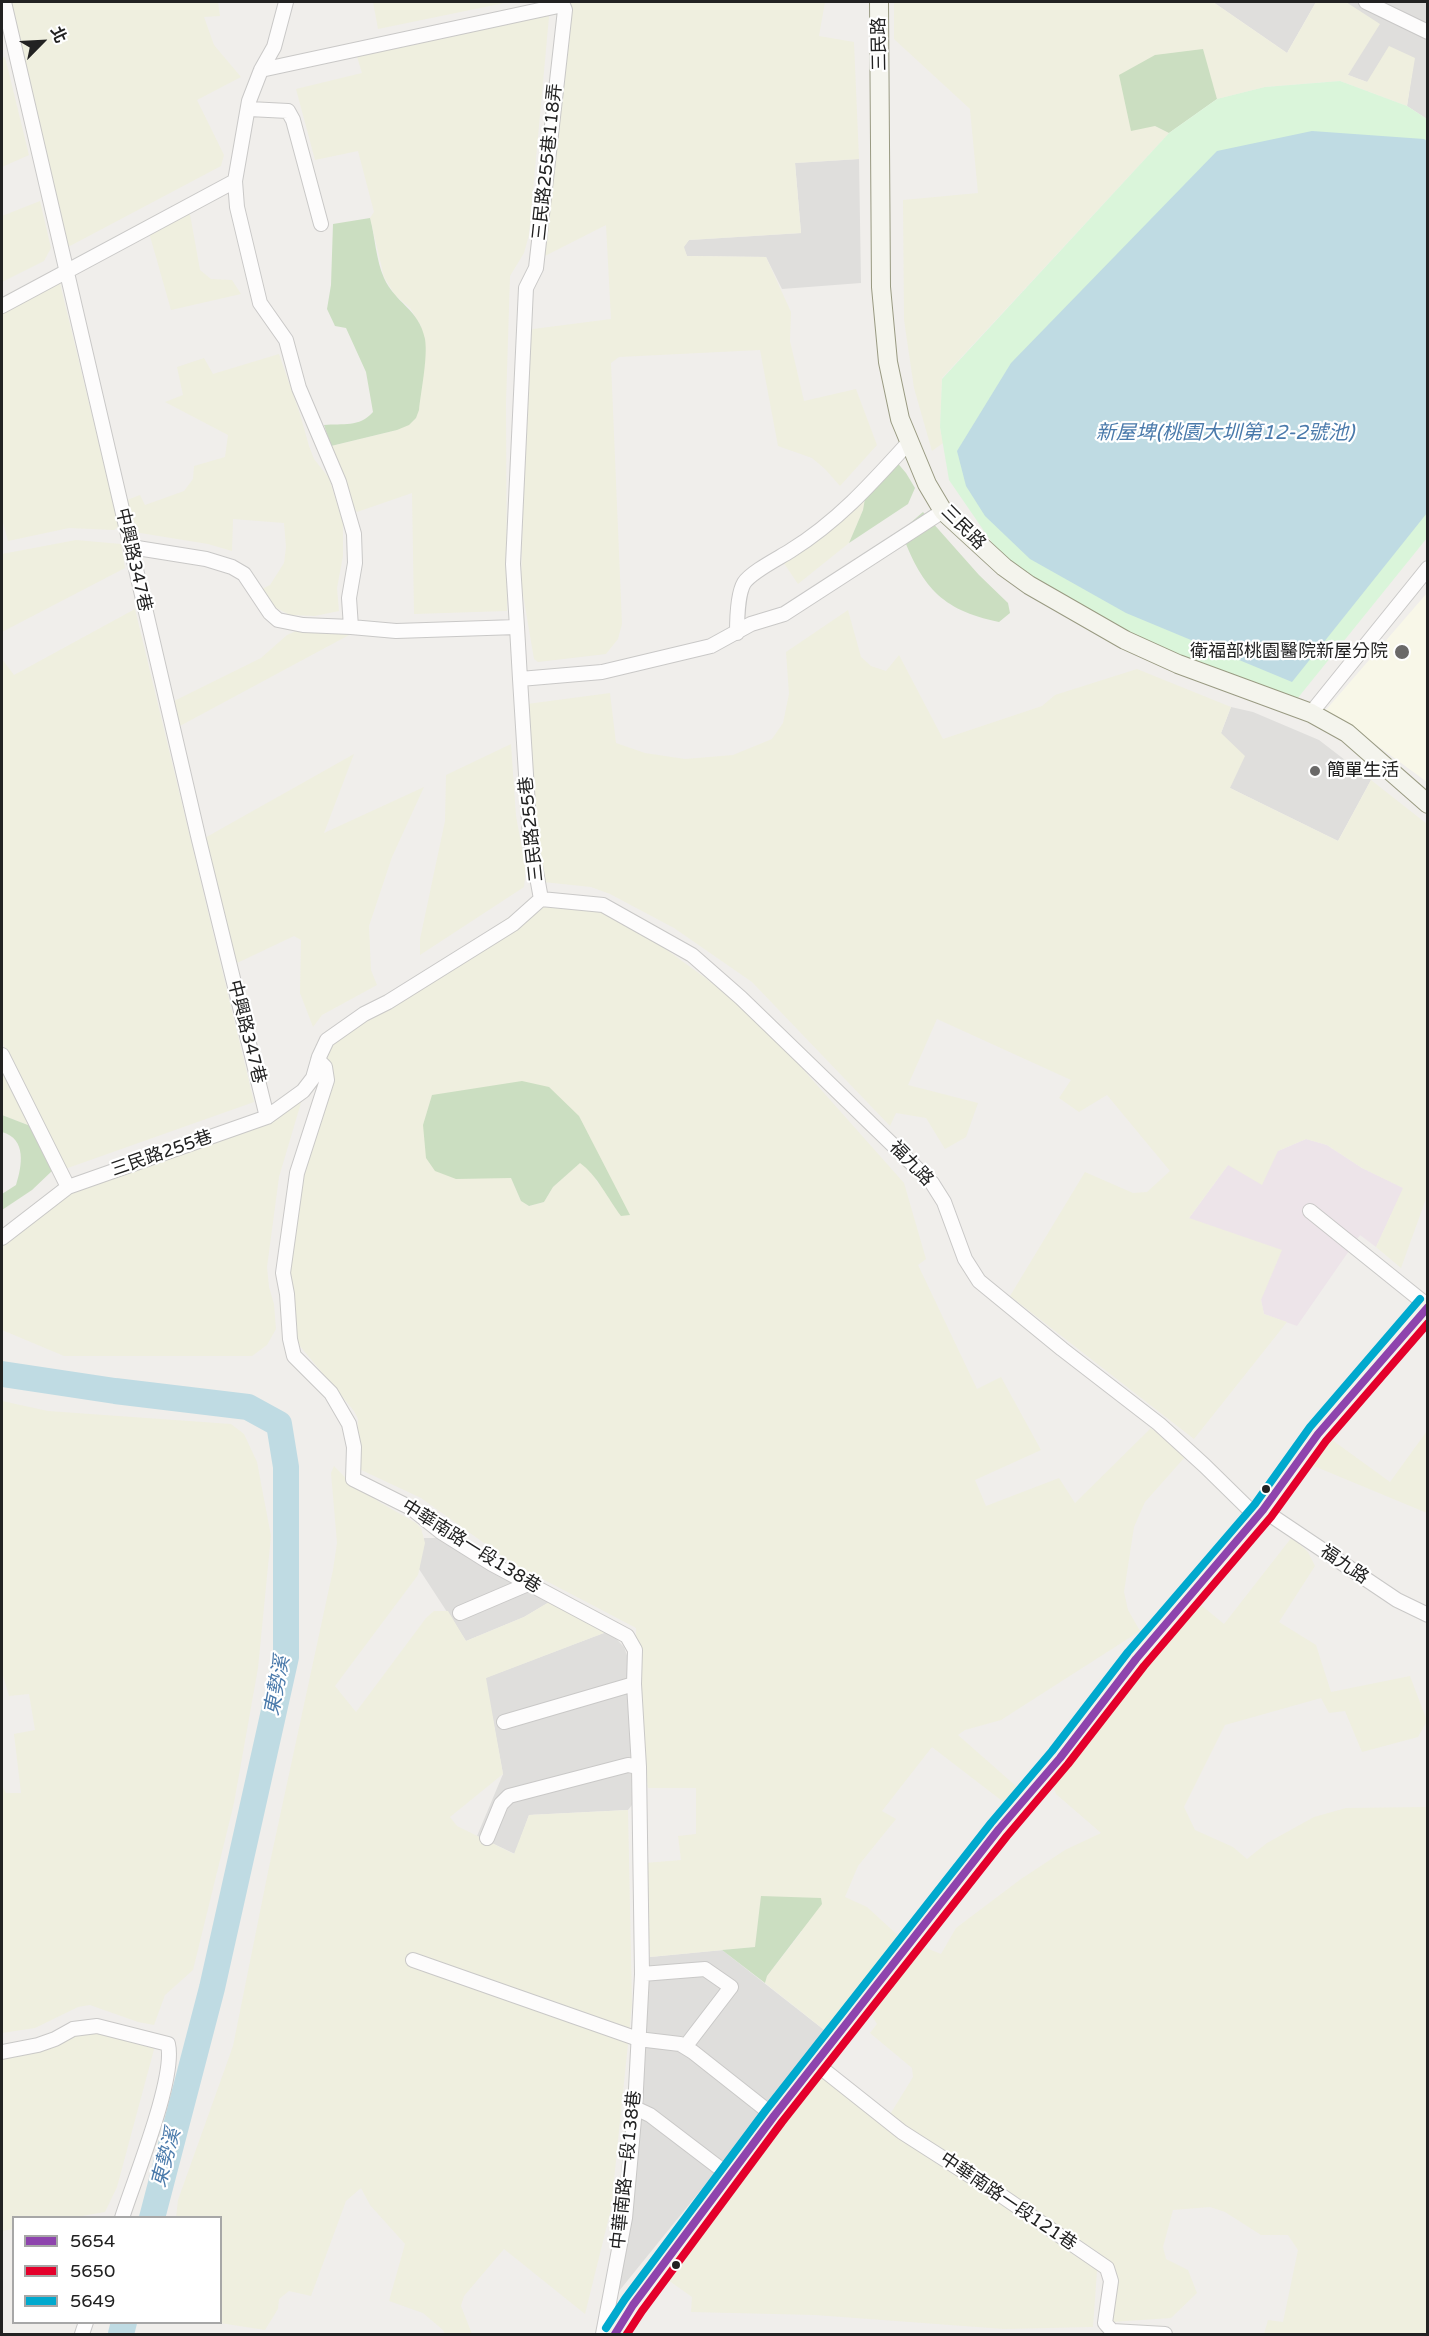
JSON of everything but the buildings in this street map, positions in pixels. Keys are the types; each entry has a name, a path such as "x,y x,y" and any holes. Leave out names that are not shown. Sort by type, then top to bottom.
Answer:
{"main road":[{"name":"三民路","path":"879,2 881,287 888,362 900,419 927,484 944,511 1004,567 1029,585 1125,640 1178,664 1311,713 1347,733 1428,804"},
{"path":"615,2334 633,2305 774,2116 999,1829 1060,1758 1136,1659 1260,1513 1318,1434 1428,1306"}],"street":[{"name":"中興路347巷","path":"4,2 199,840 267,1117"},
{"path":"286,2 274,47 261,70 249,101 235,181 237,207 260,303 286,340 299,388 339,482 354,534 355,563 349,598 351,627"},
{"path":"1366,2 1428,32"},
{"name":"三民路255巷118弄","path":"261,70 563,5 565,10 536,268 526,288 513,564 517,627"},
{"path":"249,109 288,111 293,120 309,174 321,224"},
{"path":"2,306 235,181"},
{"path":"737,633 736,616 744,582 819,533 853,504 909,442"},
{"path":"520,678 602,672 711,646 751,624 784,614 944,511"},
{"path":"131,547 206,559 232,567 244,574 270,613 278,620 303,625 407,631 517,627"},
{"path":"1311,713 1428,568"},
{"name":"三民路255巷","path":"2,1238 68,1187 267,1117 303,1091 314,1078 318,1060 327,1040 364,1014 388,1002 513,924 541,899 530,838 517,627"},
{"name":"福九路","path":"541,899 603,905 692,955 741,998 932,1183 944,1202 965,1259 979,1281 1159,1424 1260,1513 1397,1600 1428,1615"},
{"path":"2,1055 68,1187"},
{"name":"中華南路一段138巷","path":"318,1060 325,1067 327,1080 297,1173 283,1273 294,1356 331,1393 349,1424 354,1447 353,1479 411,1508 441,1532 528,1584 627,1636 634,1650 639,1767 642,1974 626,2218 603,2334"},
{"path":"1310,1211 1428,1306"},
{"path":"460,1613 528,1584"},
{"path":"504,1722 634,1684"},
{"path":"487,1838 501,1804 509,1796 628,1765 639,1767"},
{"path":"412,1960 639,2039 680,2044 774,2116"},
{"path":"642,1974 705,1969 731,1987 686,2047"},
{"path":"2,2052 38,2045 73,2029 88,2026 97,2026 168,2044 170,2055 160,2102 122,2216"},
{"name":"中華南路一段121巷","path":"815,2063 902,2132 1002,2196 1107,2268 1111,2281 1105,2323 1113,2331 1166,2334"},
{"path":"635,2108 650,2115 730,2176"}],"shaded area":[{"path":"1213,2 1316,2 1287,53"},
{"path":"1346,2 1427,2 1427,119 1407,106 1414,58 1367,82 1348,75"},
{"path":"859,159 861,283 782,289 766,257 687,256 683,247 689,240 801,233 795,163"},
{"name":"衛福部桃園醫院新屋分院","path":"1427,593 1427,782 1325,711"},
{"path":"1231,707 1253,712 1319,740 1371,780 1338,841 1230,788 1221,733"},
{"path":"1306,1139 1327,1145 1362,1168 1404,1188 1376,1247 1360,1235 1297,1326 1264,1314 1261,1300 1189,1218 1228,1165 1278,1151"},
{"path":"424,1538 442,1538 551,1601 524,1617 466,1641 419,1569"},
{"path":"609,1631 624,1647 628,1658 632,1805 628,1810 529,1815 515,1854 477,1836 503,1774 485,1678"},
{"path":"722,1950 828,2033 615,2296 645,2047 650,1957"}],"green space":[{"path":"6,2 218,2 220,16 204,17 214,45 241,77 197,100 224,155 221,166 68,247"},
{"path":"373,2 509,2 378,29"},
{"path":"569,2 825,2 819,36 854,42 859,159 795,163 801,233 689,240 684,247 687,256 766,257 791,312 790,341 804,401 856,389 877,445 840,486 812,458 778,446 760,350 619,357 611,363 622,624 618,639 606,654 538,662 534,659 521,583 528,334 533,329 611,319 606,225 539,259 554,87"},
{"path":"894,2 1213,2 1287,53 1316,2 1346,2 1380,24 1348,75 1367,82 1389,46 1415,58 1407,106 1340,81 1265,87 1217,99 1202,49 1155,126 1169,133 942,378 940,427 943,443 932,451 914,388 904,320 903,200 978,193 970,109 894,39"},
{"path":"550,6 529,235 524,253 510,276 506,403 507,611 414,614 412,493 357,512 351,505 331,446 397,430 421,326 410,308 395,295 384,277 370,218 374,212 358,151 315,160 296,89 362,73 355,50"},
{"path":"1203,49 1217,99 1169,133 1155,126 1131,131 1119,75 1155,55"},
{"path":"5,57 29,155 2,167 2,58"},
{"name":"新屋埤(桃園大圳第12-2號池)","path":"1340,81 1407,106 1427,119 1427,538 1297,699 1156,650 1006,563 949,480 940,427 942,379 1169,133 1217,99 1265,87"},
{"path":"40,201 51,248 44,261 2,282 2,216"},
{"path":"188,203 200,270 211,279 232,280 241,294 171,310 146,222"},
{"path":"370,218 384,278 394,294 418,320 425,339 425,365 419,410 416,418 409,425 397,430 331,446 324,425 356,423 373,412 366,372 346,328 335,326 327,309 331,285 333,224"},
{"path":"57,271 119,526 114,530 69,528 8,541 2,519 2,299"},
{"path":"279,354 309,446 314,459 329,478 343,523 343,556 337,588 339,611 315,616 290,615 274,607 262,589 270,585 284,563 286,547 284,523 233,519 232,551 208,544 134,532 127,500 140,495 145,505 184,491 193,479 194,466 225,457 228,435 165,402 183,395 177,367 204,358 213,374"},
{"path":"895,460 915,488 908,504 849,543 863,510 868,481"},
{"path":"868,481 863,510 849,543 798,584 781,559"},
{"path":"923,512 979,575 1008,603 1010,613 999,622 979,617 947,602 925,580 916,566 901,531"},
{"path":"76,540 121,544 125,568 2,632 2,554"},
{"path":"135,609 254,1102 65,1169 2,1042 2,659 14,675"},
{"path":"848,610 861,657 871,666 886,671 899,655 943,739 1042,706 1055,695 1137,669 1231,707 1221,733 1245,756 1230,788 1338,841 1371,780 1427,824 1427,1196 1401,1268 1376,1247 1403,1188 1362,1168 1327,1145 1306,1139 1278,1151 1262,1185 1228,1165 1189,1218 1282,1250 1261,1300 1264,1314 1287,1322 1194,1439 1010,1296 1085,1172 1133,1193 1147,1192 1170,1171 1107,1095 1079,1112 1059,1098 1071,1080 937,1019 908,1085 978,1103 966,1137 945,1149 926,1118 896,1113 890,1126 752,982 674,928 610,894 591,887 543,882 532,836 527,704 610,693 616,743 645,753 685,759 733,755 772,739 783,723 789,694 786,652"},
{"path":"307,626 362,628 178,727 174,701 261,658 287,635"},
{"path":"511,744 516,816 526,870 524,887 420,955 420,939 445,821 446,775"},
{"path":"354,754 324,833 424,787 392,857 369,926 371,970 377,985 322,1015 313,1027 300,993 301,940 294,936 235,964 203,839"},
{"path":"536,898 600,911 641,931 752,1012 904,1183 926,1259 918,1265 977,1389 1001,1377 1041,1450 975,1480 986,1506 1059,1478 1075,1503 1151,1428 1185,1457 1145,1502 1134,1527 1124,1592 1128,1610 1140,1631 1001,1720 965,1730 958,1735 1017,1787 1006,1804 932,1747 882,1811 896,1819 858,1866 845,1897 867,1907 902,1939 828,2033 765,1983 767,1976 802,1931 755,1947 650,1957 645,1863 681,1860 678,1836 696,1834 696,1788 648,1788 638,1732 636,1628 512,1563 421,1498 359,1469 358,1419 354,1411 294,1339 283,1249 329,1069 321,1048","holes":["579,1116 599,1186 592,1171 580,1162 553,1187 544,1202 529,1206 521,1201 511,1178"]},
{"path":"2,1062 33,1127 2,1115"},
{"path":"522,1081 549,1087 579,1116 630,1215 621,1216 597,1181 580,1163 553,1187 544,1202 529,1206 521,1201 511,1178 456,1179 435,1171 426,1158 423,1125 432,1095"},
{"path":"303,1096 279,1177 267,1267 276,1329 267,1345 252,1356 64,1356 2,1330 2,1232 60,1186 266,1114"},
{"path":"2,1115 33,1127 53,1170 32,1190 2,1210 2,1194 16,1185 21,1154 16,1141 2,1132"},
{"path":"2,1401 48,1411 231,1424 244,1434 257,1462 271,1536 258,1668 234,1803 193,1970 165,1995 154,2025 138,2022 90,2005 78,2007 35,2028 2,2033 2,1785 6,1793 21,1793 14,1734 35,1730 29,1694 9,1696 2,1672"},
{"path":"1427,1431 1427,1513 1309,1464 1328,1437 1390,1482"},
{"path":"334,1466 347,1479 381,1503 416,1523 421,1528 425,1543 418,1575 335,1686 356,1712 426,1618 434,1611 448,1611 466,1641 524,1617 551,1601 609,1631 486,1678 503,1774 450,1817 457,1826 514,1854 529,1815 628,1810 632,2005 611,2209 585,2314 504,2249 464,2296 461,2306 472,2334 445,2334 423,2313 389,2301 405,2244 370,2205 361,2188 346,2201 311,2296 289,2291 279,2299 278,2309 265,2330 222,2323 222,2216 176,2216 178,2200 233,2046 333,1570 337,1543 331,1473"},
{"path":"1292,1537 1308,1552 1315,1566 1279,1622 1316,1645 1331,1692 1410,1676 1427,1721 1418,1737 1362,1752 1345,1711 1329,1713 1321,1698 1225,1725 1184,1807 1195,1830 1233,1847 1247,1859 1267,1843 1314,1817 1346,1808 1427,1807 1427,2334 1264,2334 1268,2320 1283,2322 1298,2250 1288,2235 1261,2235 1225,2212 1210,2207 1173,2210 1163,2247 1166,2259 1188,2270 1197,2293 1171,2318 1112,2322 1108,2318 1108,2263 1098,2252 919,2139 889,2116 913,2077 912,2068 870,2033 877,2024 872,2016 921,1946 941,1954 956,1928 1021,1879 1065,1850 1101,1833 1056,1794 1053,1786 1195,1600 1224,1624"},
{"path":"761,1896 821,1898 822,1904 767,1976 765,1983 722,1950 755,1947"},
{"path":"75,2023 156,2042 117,2187 105,2212 82,2216 12,2216 12,2229 2,2231 2,2048 49,2036"},
{"path":"819,2075 907,2143 1096,2263 1093,2327 1004,2329 815,2315 691,2312 692,2297 661,2275"}],"water":[{"name":"新屋埤(桃園大圳第12-2號池)","path":"1312,131 1427,141 1427,513 1292,682 1126,613 1030,559 985,516 966,486 957,451 1011,363 1217,151"}],"waterway":[{"name":"東勢溪","path":"2,1374 115,1391 248,1407 279,1424 286,1467 286,1657 212,1988 153,2216"},
{"name":"東勢溪","path":"121,2334 124,2324"}],"transit line":[{"name":"5649","path":"606,2328 625,2299 766,2110 991,1823 1052,1751 1128,1652 1255,1504 1310,1427 1420,1299"},
{"name":"5654","path":"615,2334 633,2305 774,2116 999,1829 1060,1758 1136,1659 1263,1510 1318,1434 1428,1307"},
{"name":"5650","path":"627,2334 782,2122 1007,1836 1068,1764 1144,1666 1271,1517 1326,1441 1428,1323"}],"place":[{"name":"衛福部桃園醫院新屋分院","path":"1402,652"},
{"name":"簡單生活","path":"1315,771"}]}
